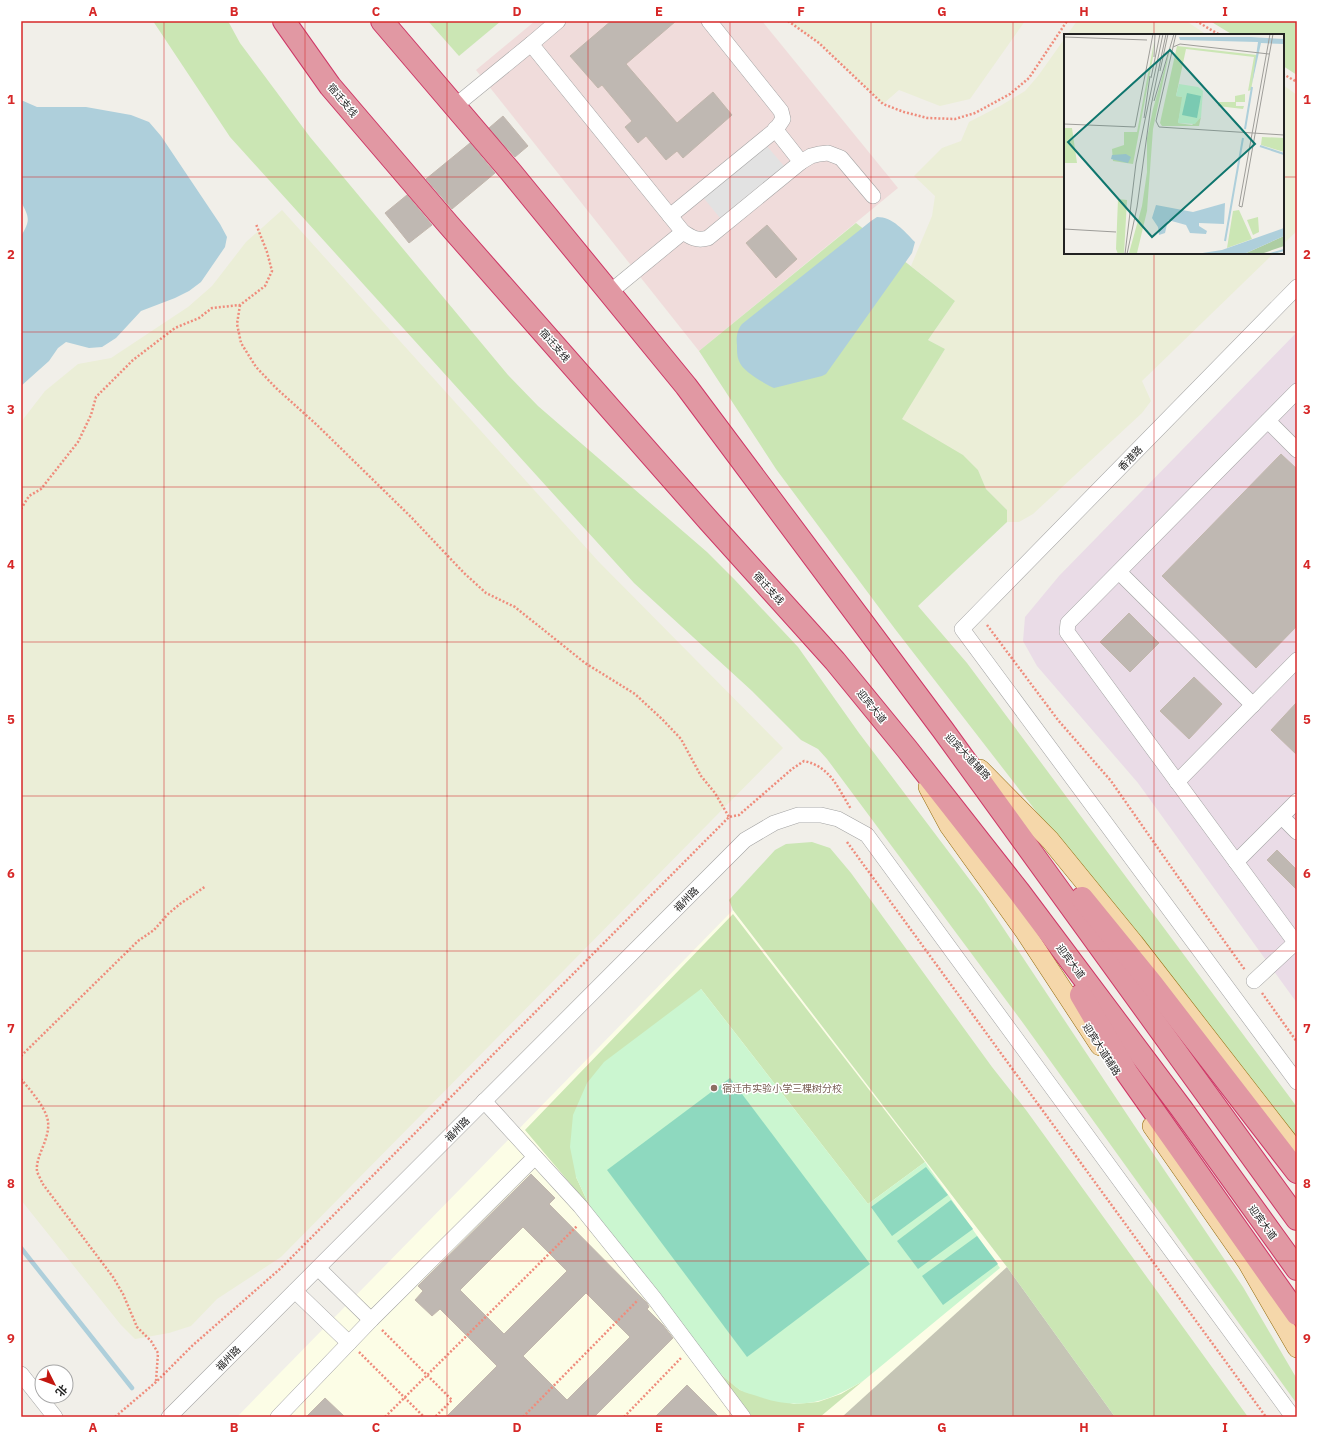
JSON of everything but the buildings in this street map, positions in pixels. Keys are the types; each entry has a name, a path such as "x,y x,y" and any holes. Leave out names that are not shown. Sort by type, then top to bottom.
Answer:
{"highway":[{"name":"宿迁支线","path":"284,21 330,86 448,224 709,521 835,661"},
{"path":"382,21 610,292 686,386 942,730 1297,1219"},
{"name":"迎宾大道","path":"835,661 908,749 1020,893 1176,1102 1297,1269"},
{"path":"942,730 1152,984 1297,1172"},
{"path":"1020,893 1127,1073 1297,1314"}],"main road":[{"name":"迎宾大道辅路","path":"942,730 1050,840 1134,943 1297,1153"},
{"name":"迎宾大道辅路","path":"908,749 949,826 1025,932 1170,1154 1247,1262 1297,1348"}],"street":[{"path":"455,106 558,21"},
{"path":"670,216 780,125 783,119 780,111 709,21"},
{"path":"531,44 683,232 692,238 700,240 708,238 802,162 811,156 819,154 828,153 841,158 873,196"},
{"path":"775,129 802,162"},
{"path":"610,292 683,232"},
{"name":"香港路","path":"1297,288 962,629 1297,1082"},
{"path":"1254,982 1296,942 1068,632 1068,623 1297,392"},
{"path":"1268,421 1297,450"},
{"path":"1119,572 1253,705"},
{"path":"1177,782 1253,705 1294,668"},
{"path":"1236,862 1297,801"},
{"name":"福州路","path":"169,1417 746,840 774,823 798,816 821,815 838,819 867,835 1293,1417"},
{"path":"1282,817 1297,832"},
{"path":"484,1101 587,1216 648,1290 743,1417"},
{"path":"278,1417 349,1342 535,1157"},
{"path":"318,1268 371,1320"},
{"path":"295,1291 349,1342"},
{"path":"21,1374 55,1417"}],"path":[{"path":"788,21 819,42 883,104 904,112 927,118 955,119 975,113 1010,94 1029,78 1067,21"},
{"path":"1196,21 1218,34"},
{"path":"1284,75 1297,82"},
{"path":"21,509 29,496 41,489 78,442 91,415 96,397 133,360 175,328 199,318 212,308 240,304 265,286 272,271 267,252 256,224"},
{"path":"240,304 237,324 241,343 256,366 271,383 405,512 464,574 486,593 515,607 585,663 635,694 663,720 681,739 701,776 715,793 729,817"},
{"path":"978,613 1058,720 1111,781 1297,1042"},
{"path":"115,1417 156,1382 193,1345 281,1268 729,817 739,815 792,769 804,761 815,763 829,773 852,810"},
{"path":"844,837 1266,1417"},
{"path":"21,1056 138,941 154,930 168,914 180,904 206,886"},
{"path":"21,1079 40,1102 47,1118 48,1132 37,1171 42,1183 113,1277 138,1326 151,1341 158,1353 156,1382"},
{"path":"385,1417 587,1216"},
{"path":"523,1417 648,1290"},
{"path":"371,1320 452,1400 436,1417"},
{"path":"349,1342 424,1417"},
{"path":"624,1417 691,1347"}],"shaded area":[{"path":"535,21 762,21 898,188 699,351 476,70"},
{"path":"788,21 1025,21 970,99 940,106 899,90 883,104 819,43"},
{"path":"1077,21 1186,21 1206,34 1068,34"},
{"path":"1064,39 1064,254 1273,254 1142,381 1151,401 1142,413 1033,514 1019,522 1007,522 1007,510 986,489 978,470 901,419 945,349 928,340 955,301 911,266 932,216 935,196 914,176 942,148 961,141 969,122 1025,91 1038,76"},
{"path":"1284,86 1297,95 1297,231 1284,243"},
{"path":"766,145 784,166 720,218 702,196"},
{"path":"282,210 598,561 783,748 281,1257 217,1299 191,1326 169,1333 135,1339 121,1325 21,1200 21,422 45,391 78,364 111,358 188,307 212,286 246,242"},
{"path":"1297,332 1297,1003 1138,783 1037,666 1023,641 1025,617 1059,576"},
{"name":"宿迁市实验小学三棵树分校","path":"733,910 1007,1267 846,1417 237,1417"},
{"path":"1007,1267 1115,1417 842,1417"}],"green space":[{"path":"153,21 228,21 240,43 310,137 508,375 538,406 707,552 798,647 859,733 982,896 1243,1287 1297,1379 1297,1404 1023,1023 827,759 818,749 801,740 752,691 634,583 230,137"},
{"path":"428,21 501,21 459,56"},
{"path":"1210,21 1297,21 1297,75 1284,67 1284,34 1231,34"},
{"path":"856,223 955,301 928,340 945,349 902,419 963,455 978,470 986,489 1007,510 1007,522 918,606 967,663 1297,1107 1297,1145 895,629 776,469 699,351"},
{"path":"812,842 830,848 851,873 992,1067 1026,1110 1248,1417 1115,1417 1007,1267 733,910 729,900 775,850 786,844"},
{"path":"733,914 925,1162 868,1204 701,989 576,1177 590,1207 525,1130"},
{"path":"701,989 868,1204 925,1162 1000,1268 863,1381 837,1395 812,1402 799,1404 786,1403 772,1401 742,1391 734,1386 718,1372 590,1207 576,1177 570,1147 573,1115 587,1083 604,1062"},
{"path":"730,1078 870,1264 747,1357 607,1170"},
{"path":"926,1167 948,1195 892,1236 871,1207"},
{"path":"951,1200 973,1229 918,1269 897,1241"},
{"path":"977,1236 998,1264 943,1305 922,1276"},
{"path":"718,1372 740,1390 794,1404 818,1402 841,1394 863,1381 820,1417 752,1417"}],"water":[{"path":"21,100 37,107 86,107 131,115 149,122 161,136 220,224 227,237 225,247 201,282 189,291 141,311 116,338 102,347 89,348 66,342 58,348 49,361 21,386 21,236 28,219 21,202"},
{"path":"877,217 888,219 893,222 915,242 912,253 826,374 774,388 744,369 737,355 737,337 738,331 742,324"}],"waterway":[{"path":"21,1248 132,1388"}],"place":[{"name":"宿迁市实验小学三棵树分校","path":"714,1088"}]}
